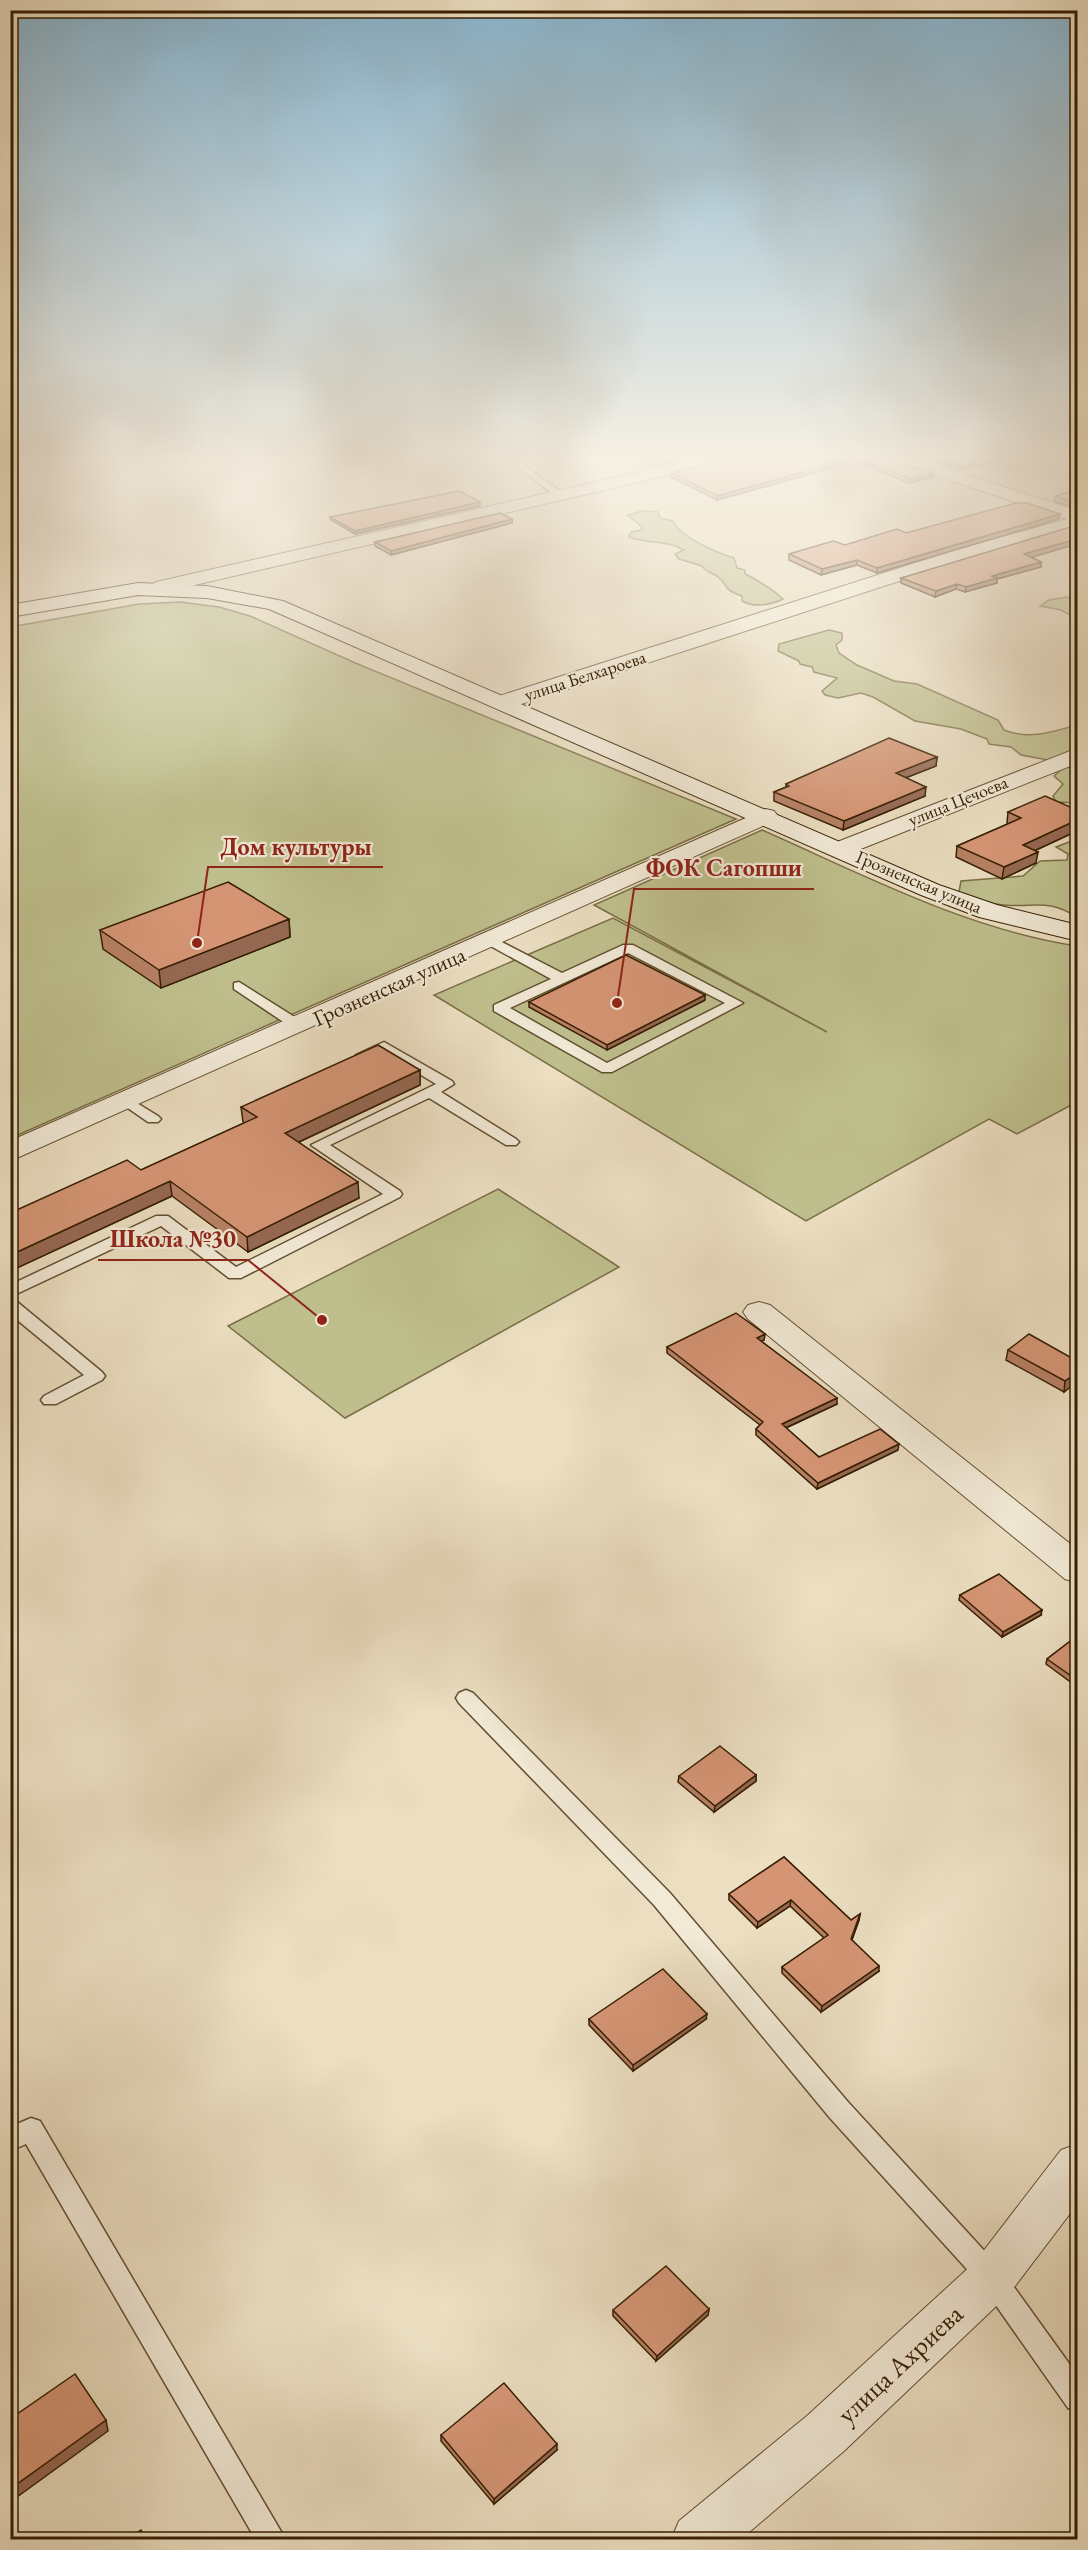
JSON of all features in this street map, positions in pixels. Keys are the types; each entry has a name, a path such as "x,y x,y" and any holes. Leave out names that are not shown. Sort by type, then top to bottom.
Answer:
{"street":[{"path":"156,588 186,581"},
{"name":"улица Белхароева","path":"504,702 879,581"},
{"name":"Грозненская улица","path":"10,611 138,589 156,588 235,594 276,605 766,816 930,890 988,911 1077,933"},
{"name":"улица Цечоева","path":"840,849 1077,755"},
{"name":"Грозненская улица","path":"10,1152 299,1026 766,816"},
{"path":"759,1312 1077,1570"},
{"name":"улица Ахриева","path":"698,2540 826,2433 992,2278 1077,2165"}],"lane":[{"path":"490,940 562,979"},
{"path":"628,948 736,1003 607,1069 499,1008 562,979 628,948"},
{"path":"239,986 299,1026"},
{"path":"10,1292 162,1219 236,1274 394,1194 319,1145 447,1084 384,1046 352,1060"},
{"path":"430,1092 511,1142"},
{"path":"127,1101 153,1119"},
{"path":"10,1305 96,1376 50,1400"},
{"path":"466,1698 662,1899 839,2110 992,2278 1077,2399"},
{"path":"10,2140 31,2129 272,2540"}],"green space":[{"path":"723,581 758,581 783,599 762,605 747,603 742,601 742,596 727,587"},
{"path":"1067,597 1077,603 1077,619 1061,610 1040,606 1049,600"},
{"path":"180,602 219,607 250,616 360,665 736,819 11,1138 11,627 139,604"},
{"path":"829,630 842,633 842,640 836,645 839,653 857,665 894,681 917,684 998,720 1004,730 1031,735 1077,725 1077,748 1048,760 1021,755 1011,747 989,744 987,739 961,729 915,721 873,697 861,693 838,698 825,695 822,691 837,678 814,672 812,667 800,664 799,661 778,651 779,644"},
{"path":"1077,766 1077,803 1056,802 1053,796 1063,784 1054,776 1063,768"},
{"path":"762,830 916,899 955,914 1036,938 1077,946 1077,1102 1017,1134 989,1119 806,1221 434,995 613,918 827,1032 594,905"},
{"path":"1069,842 1077,843 1077,917 1049,906 998,904 959,892 961,881 1023,876 1040,861 1067,860 1068,854 1056,847"},
{"path":"498,1189 619,1267 345,1418 228,1326"}],"building":[{"path":"909,581 987,581 966,587 957,584 936,591"},
{"path":"889,738 937,757 896,773 926,787 844,821 774,792 789,786 786,784"},
{"path":"1045,796 1077,810 1077,820 1023,845 1038,852 1004,867 957,846 1021,818 1008,812"},
{"path":"228,882 289,919 159,970 100,930"},
{"path":"626,955 705,995 607,1045 529,1002"},
{"path":"378,1045 420,1070 285,1133 358,1182 247,1237 170,1181 15,1253 10,1249 10,1213 127,1160 141,1170 257,1117 241,1107"},
{"path":"736,1313 765,1334 757,1338 837,1398 782,1424 819,1457 880,1429 899,1444 818,1483 756,1429 763,1422 667,1347"},
{"path":"1029,1334 1077,1361 1077,1372 1065,1381 1008,1350"},
{"path":"999,1574 1042,1610 1003,1632 960,1595"},
{"path":"1077,1636 1077,1680 1047,1659"},
{"path":"720,1746 756,1775 715,1806 679,1776"},
{"path":"784,1857 851,1920 860,1914 851,1939 879,1966 822,2006 782,1967 828,1935 791,1900 758,1922 729,1894"},
{"path":"663,1969 707,2014 633,2065 589,2019"},
{"path":"666,2266 709,2309 657,2356 613,2310"},
{"path":"75,2374 106,2420 10,2489 10,2419"},
{"path":"504,2383 557,2444 494,2499 441,2435"},
{"path":"141,2530 146,2540 125,2540"}],"place":[{"name":"Дом культуры","path":"197,943"},
{"name":"ФОК Сагопши","path":"617,1003"},
{"name":"Школа №30","path":"322,1320"}]}
